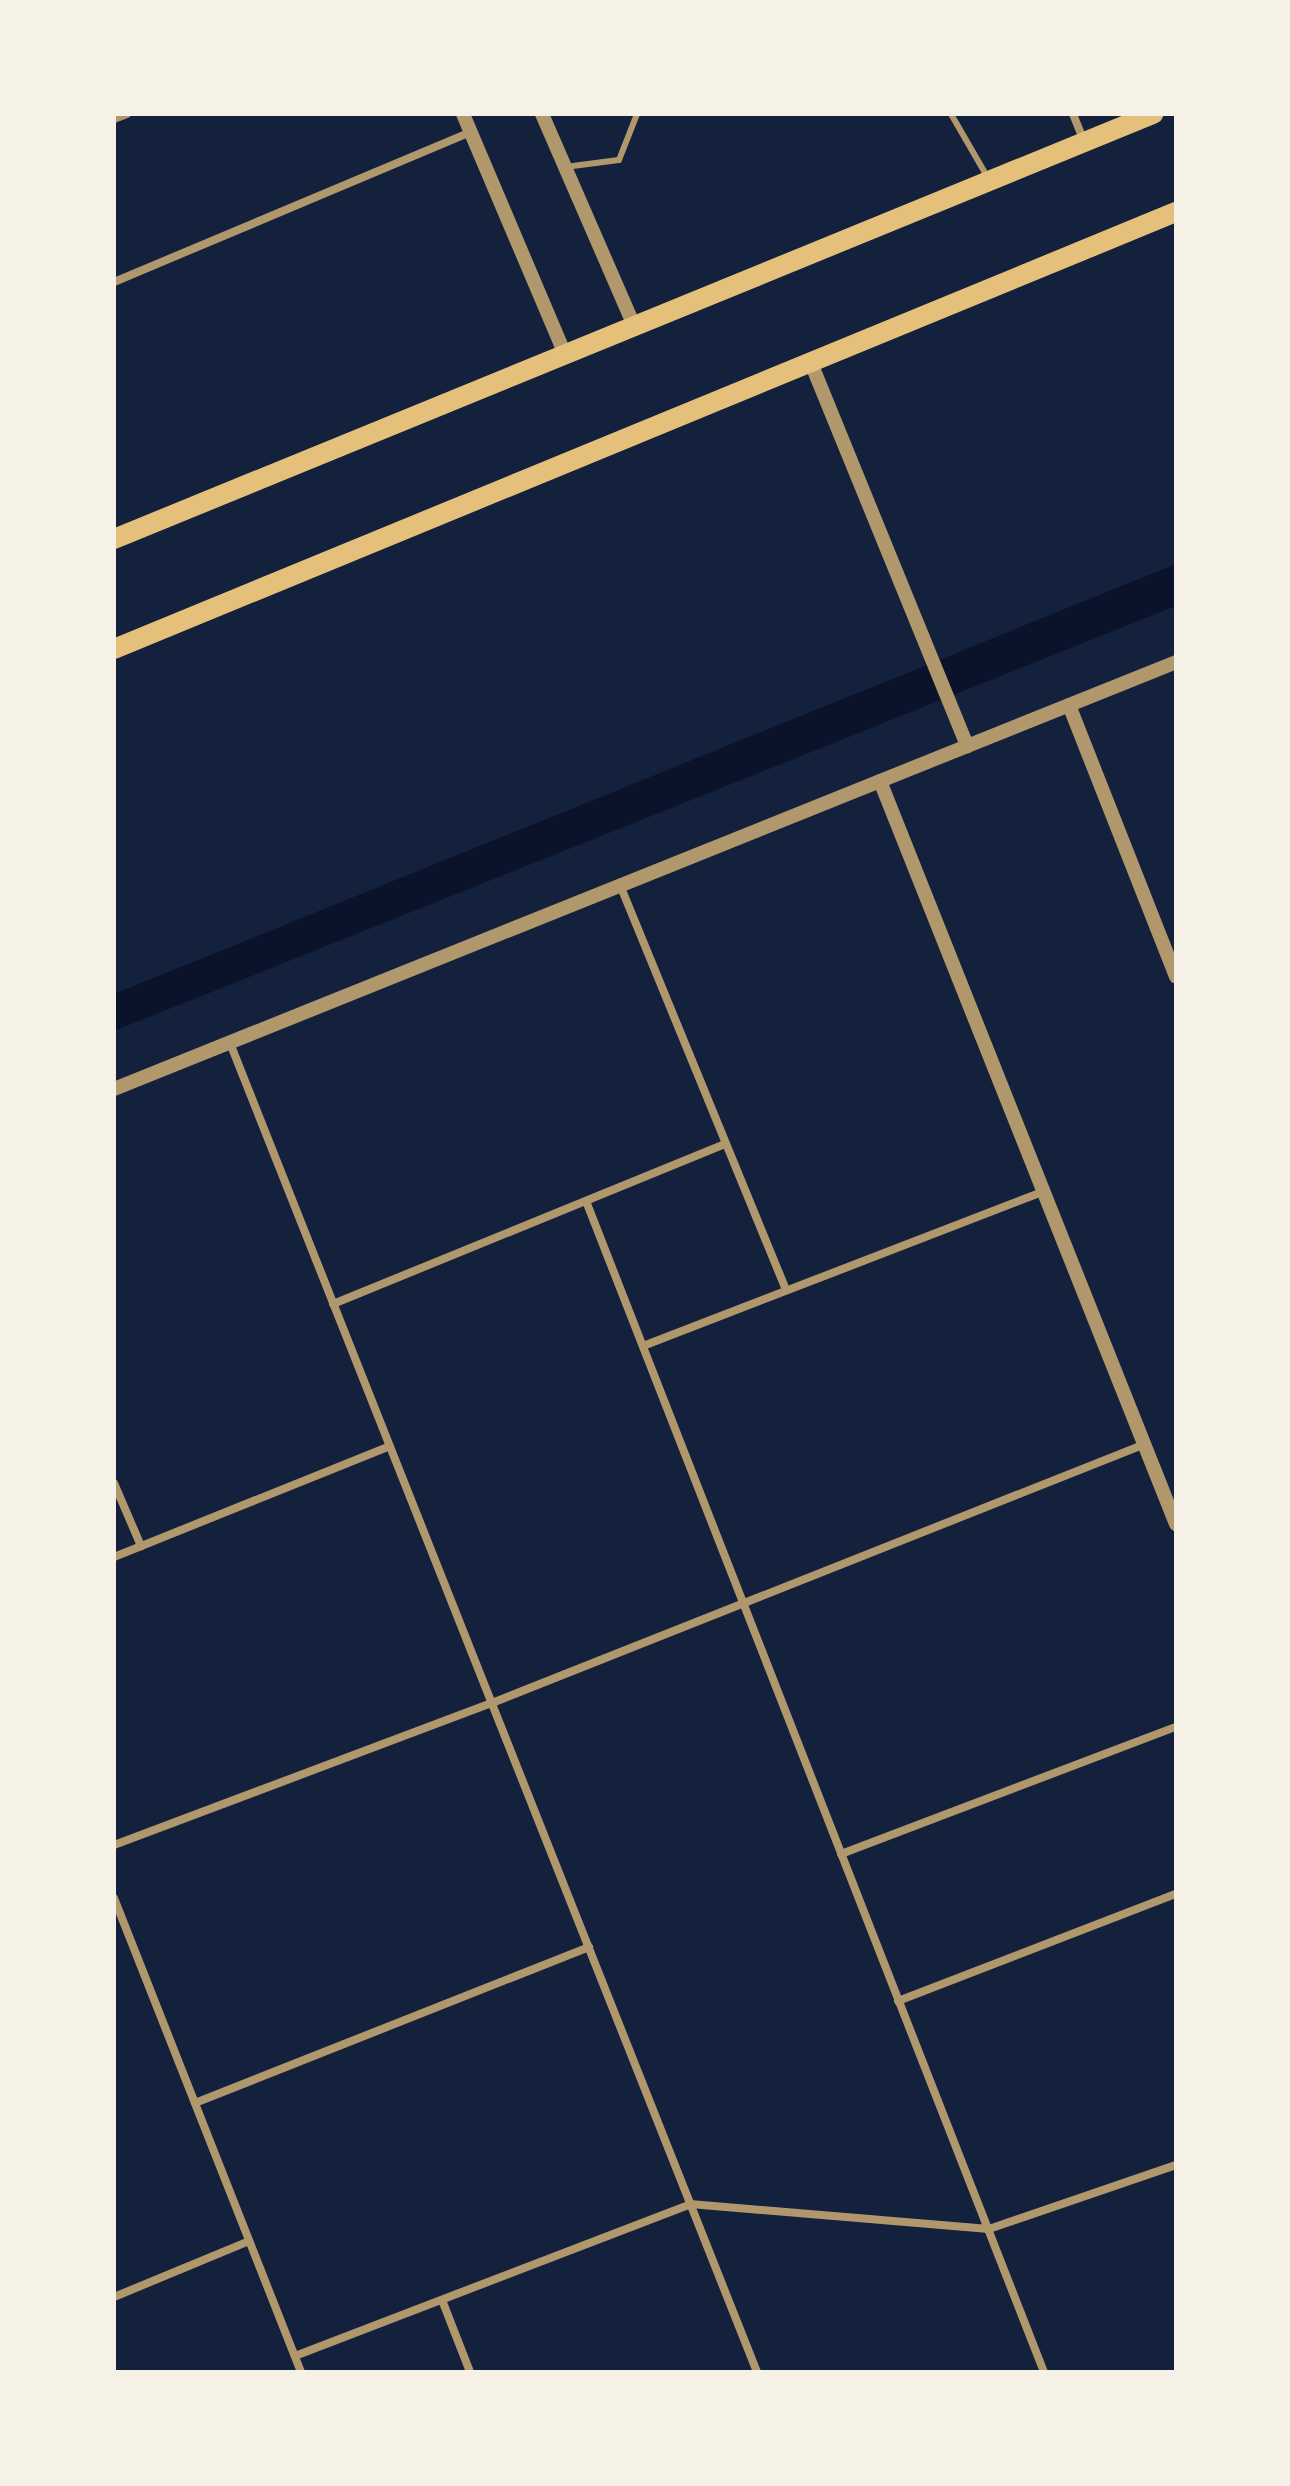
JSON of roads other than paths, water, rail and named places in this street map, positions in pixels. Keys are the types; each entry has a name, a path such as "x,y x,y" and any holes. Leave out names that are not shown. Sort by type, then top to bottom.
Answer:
{"main road":[{"path":"114,539 1153,114"},
{"path":"114,649 1176,212"}],"street":[{"path":"114,119 127,114"},
{"path":"463,114 565,354"},
{"path":"542,114 634,326"},
{"path":"1073,114 1085,142"},
{"path":"114,282 470,132"},
{"path":"811,363 967,746"},
{"path":"114,1089 1176,662"},
{"path":"1069,705 1175,971"},
{"path":"880,781 1176,1524"},
{"path":"620,885 786,1290"},
{"path":"230,1043 757,2372"},
{"path":"333,1304 726,1144"},
{"path":"643,1346 1044,1191"},
{"path":"586,1201 1044,2372"},
{"path":"114,1845 492,1703 1145,1444"},
{"path":"114,1557 390,1446"},
{"path":"114,1483 141,1546"},
{"path":"841,1854 1176,1727"},
{"path":"898,2001 1176,1894"},
{"path":"114,1898 301,2372"},
{"path":"195,2103 589,1947"},
{"path":"295,2356 690,2204 989,2229 1176,2165"},
{"path":"114,2297 249,2241"},
{"path":"442,2300 470,2372"}],"lane":[{"path":"565,167 619,160 637,114"},
{"path":"951,114 989,181"}],"water":[{"path":"1176,564 1176,606 114,1031 114,994"}]}
